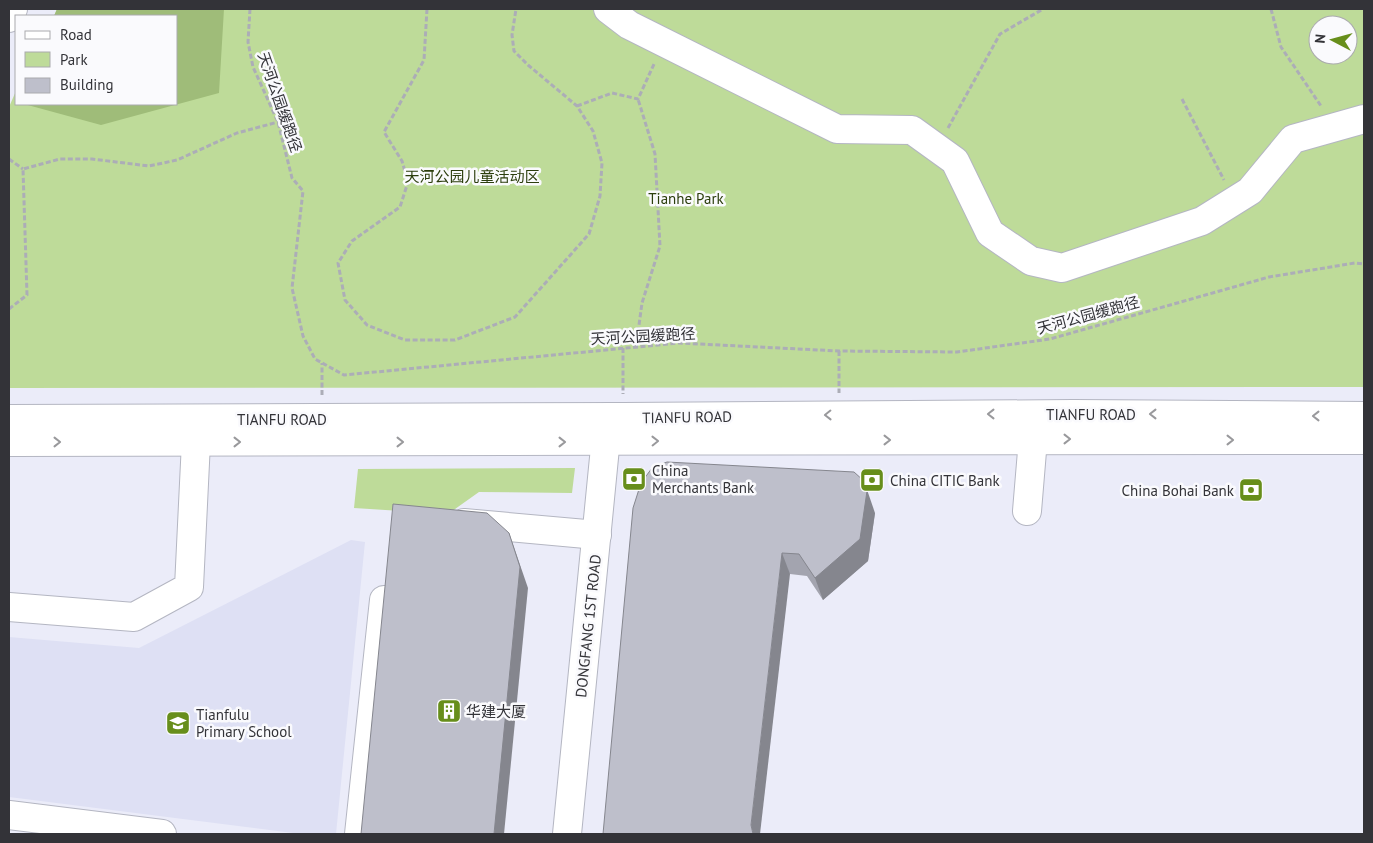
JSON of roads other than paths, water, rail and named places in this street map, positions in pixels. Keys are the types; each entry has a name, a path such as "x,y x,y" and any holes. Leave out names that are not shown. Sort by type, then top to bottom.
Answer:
{"main road":[{"path":"9,18 14,9"},
{"path":"608,9 629,25 837,129 912,130 955,161 990,234 1031,261 1062,268 1202,221 1250,191 1293,139 1364,119"},
{"name":"TIANFU ROAD","path":"9,442 196,442 612,426 1074,414 1364,416"},
{"name":"TIANFU ROAD","path":"9,419 322,419 1033,439 1364,440"},
{"name":"DONGFANG 1ST ROAD","path":"567,834 597,534 612,426"},
{"path":"1027,511 1033,439"},
{"path":"9,607 134,617 189,587 196,442"},
{"path":"438,521 597,534"},
{"path":"359,834 387,573"},
{"path":"9,815 162,834"}],"place":[{"name":"China Merchants Bank","path":"634,479"},
{"name":"China CITIC Bank","path":"872,480"},
{"name":"China Bohai Bank","path":"1251,490"},
{"name":"华建大厦","path":"449,711"},
{"name":"Tianfulu Primary School","path":"178,723"}],"park label":[{"name":"天河公园儿童活动区","path":"472,176"},
{"name":"Tianhe Park","path":"686,198"}]}
